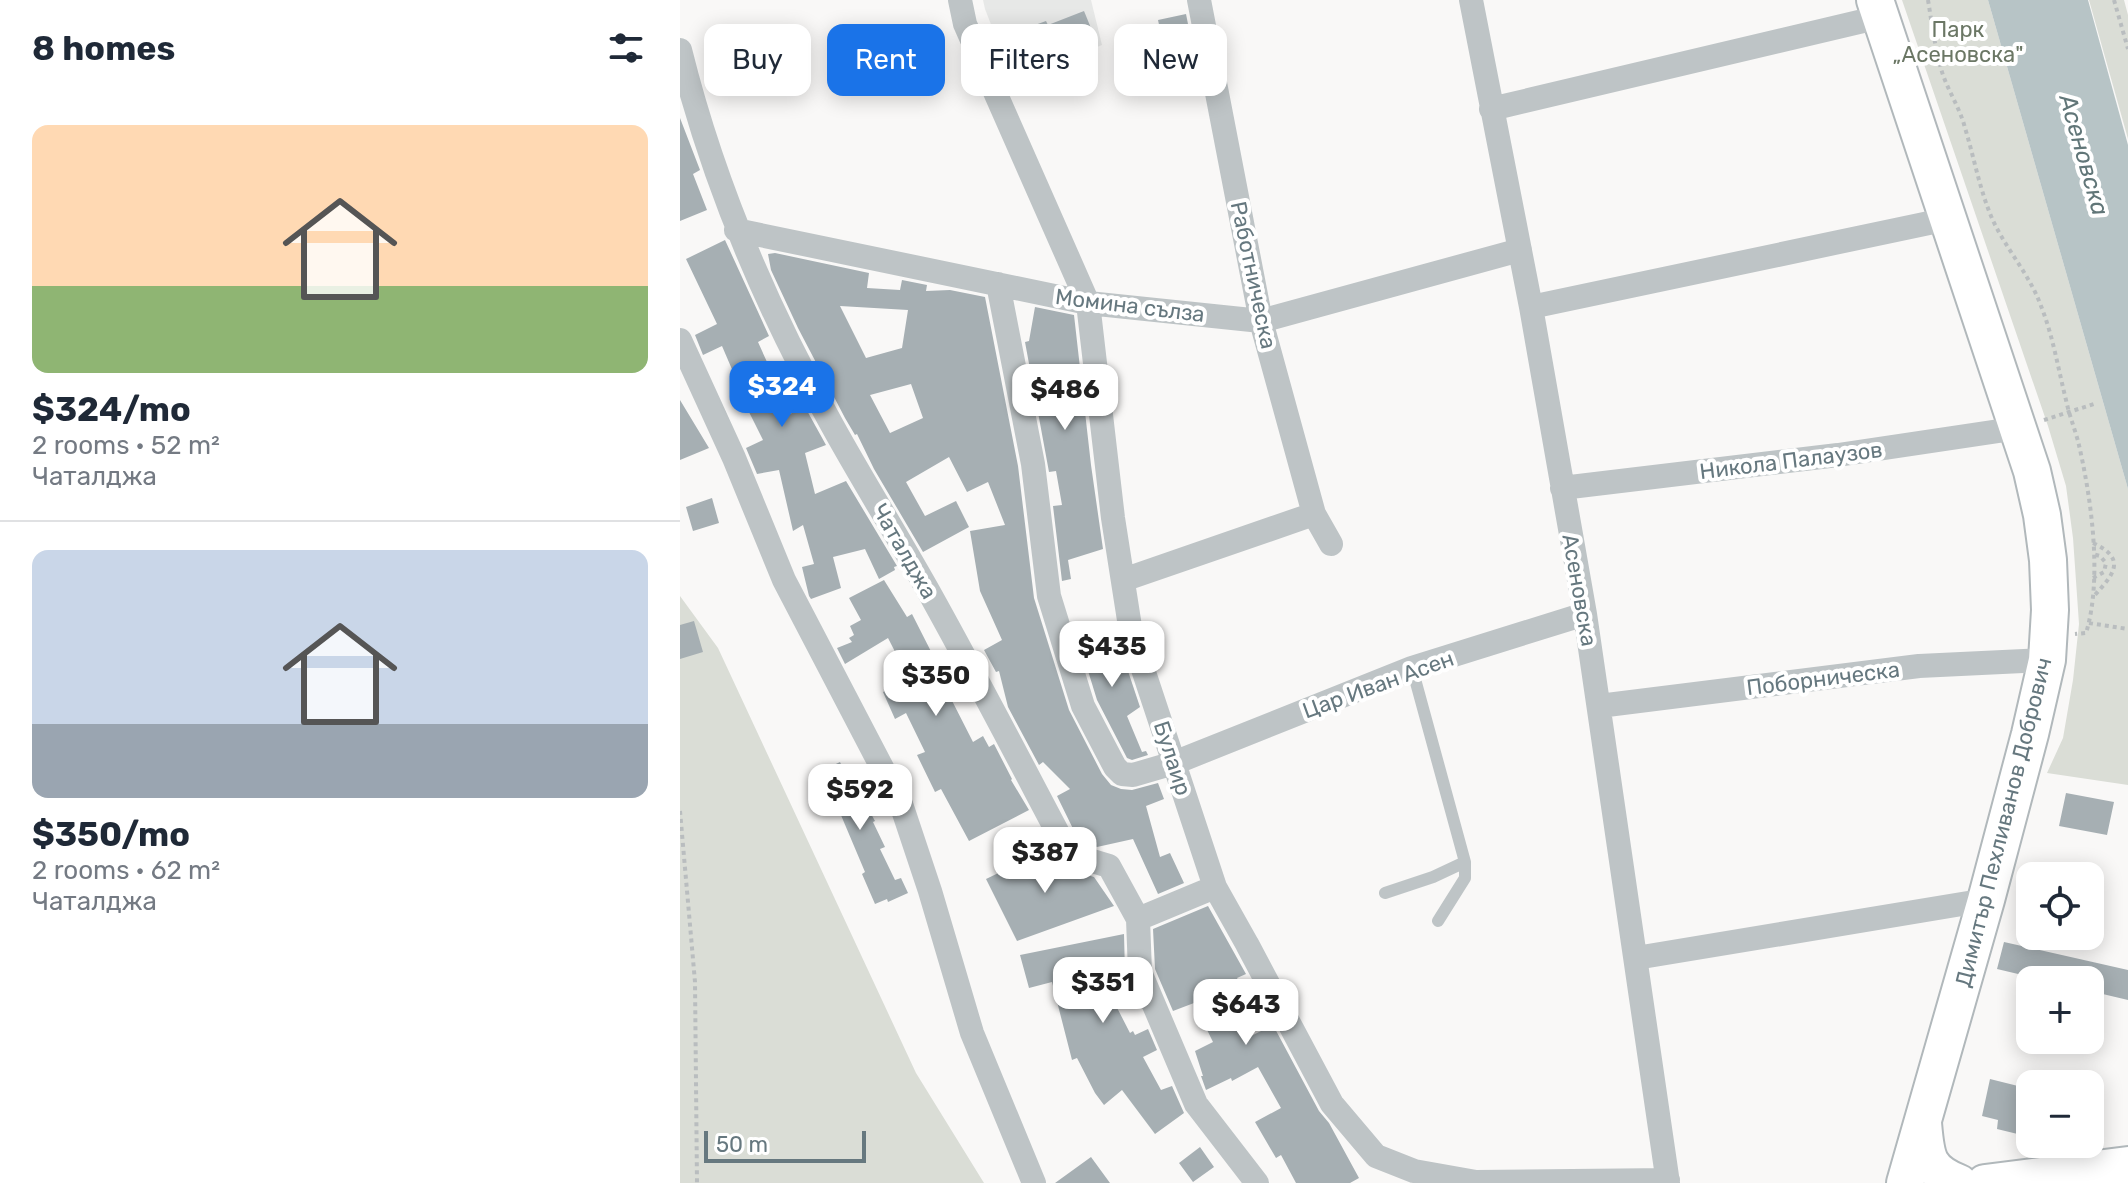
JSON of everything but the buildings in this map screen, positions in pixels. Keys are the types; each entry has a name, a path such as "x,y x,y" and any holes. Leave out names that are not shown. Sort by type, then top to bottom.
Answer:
{"main road":[{"name":"Димитър Пехливанов Добрович","path":"1878,9 2032,471 2048,560 2050,610 2048,647 2030,734 1905,1183"},
{"path":"1923,1122 1931,1165 1946,1178 1959,1183"},
{"path":"1985,1183 2128,1165"}],"street":[{"name":"Булаир","path":"960,0 965,24 1088,303 1131,633 1215,887 1332,1104 1376,1156 1414,1171 1476,1182 1668,1182"},
{"name":"Работническа","path":"1199,0 1261,321 1314,514 1331,544"},
{"name":"Асеновска","path":"1471,0 1531,307 1585,614 1668,1182"},
{"path":"1491,109 1878,9"},
{"name":"Чаталджа","path":"680,50 696,114 736,230 771,306 831,423 935,602 1069,854 1109,866 1138,919 1140,972 1196,1104 1257,1183"},
{"path":"1531,307 1948,219"},
{"name":"Момина сълза","path":"736,230 1088,303 1261,321 1520,250"},
{"name":"Цар Иван Асен","path":"998,284 1033,464 1049,596 1083,706 1115,767 1122,774 1133,775 1174,763 1412,668 1585,614"},
{"path":"680,340 734,458 784,580 901,804 972,1033 1034,1183"},
{"name":"Никола Палаузов","path":"1562,488 1838,455 2019,428"},
{"path":"1123,580 1314,514"},
{"name":"Поборническа","path":"1599,706 2048,647"},
{"path":"1138,919 1215,887"},
{"path":"1636,958 1986,900"}],"lane":[{"path":"1412,668 1465,862 1465,878 1438,921"},
{"path":"1385,893 1433,877 1465,862"}],"path":[{"path":"1928,0 1937,55 1964,124 1983,196 1992,220 2027,275 2052,338 2086,475 2093,517 2089,623 2086,633 2048,647"},
{"path":"2114,0 2128,49"},
{"path":"2019,428 2094,404"},
{"path":"2092,598 2114,572 2113,556 2107,549 2093,543"},
{"path":"2093,553 2106,563 2104,572 2093,578"},
{"path":"2089,623 2128,629"},
{"path":"680,811 695,982 697,1183"}],"shaded area":[{"path":"983,0 1091,0 1097,24 991,24"}],"green space":[{"name":"Парк „Асеновска\"","path":"1902,0 1988,0 2128,489 2128,785 2047,773 2063,738 2079,624 2066,486"},
{"path":"2089,0 2124,0 2128,15 2128,139"},
{"path":"680,596 718,648 916,1073 984,1183 680,1183"}],"water":[{"path":"1988,0 2088,0 2128,145 2128,489"}]}
